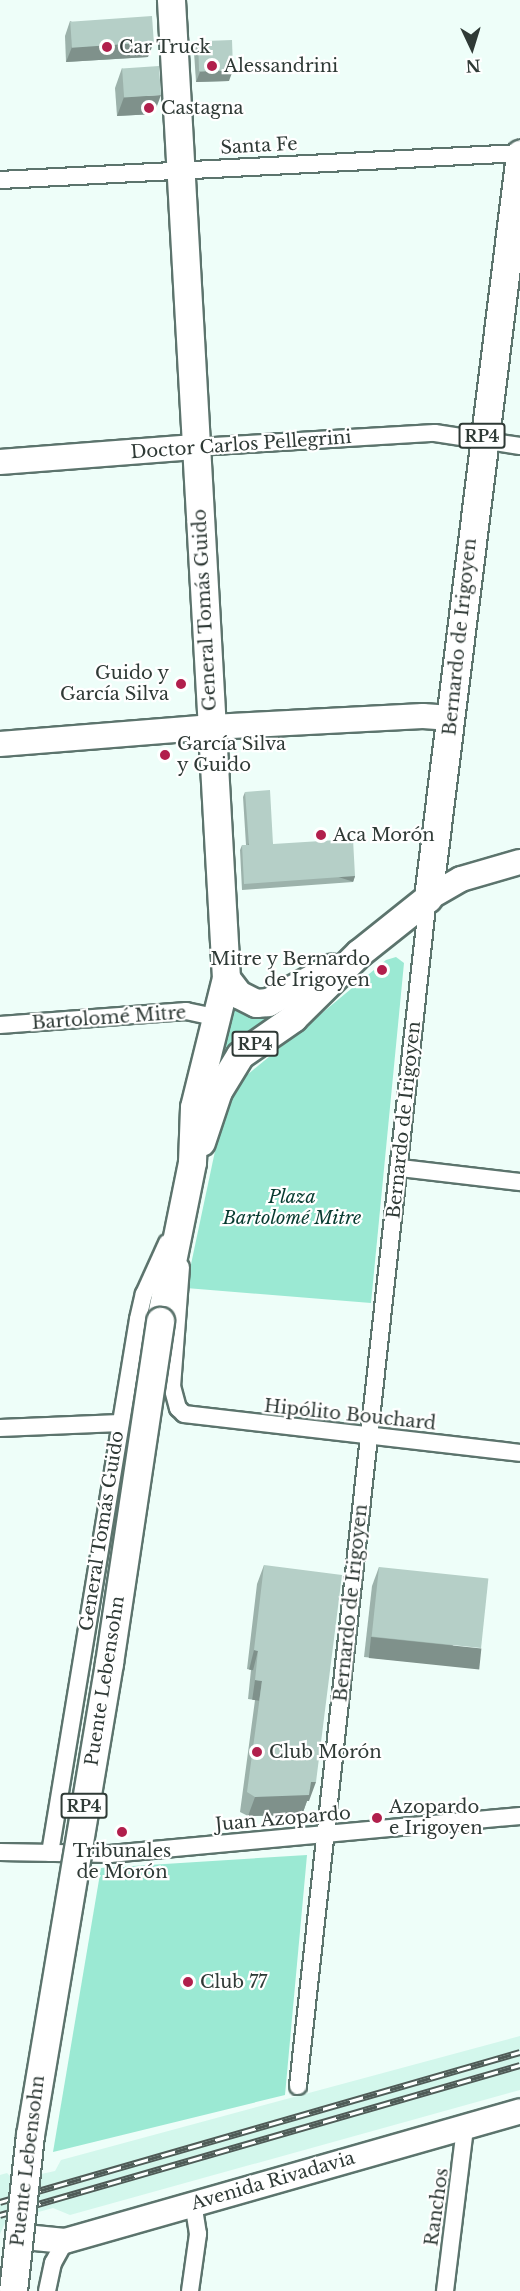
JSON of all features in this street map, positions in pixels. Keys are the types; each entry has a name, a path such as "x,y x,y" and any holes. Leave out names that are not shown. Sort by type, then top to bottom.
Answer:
{"main road":[{"name":"General Tomás Guido","path":"160,1321 179,1215 192,1162 194,1107 218,1018 226,978 171,0"},
{"name":"Bernardo de Irigoyen","path":"428,898 451,718 482,439 520,154"},
{"name":"RP4","path":"192,1162 231,1066 249,1048 308,1005 359,953 428,898"},
{"path":"226,978 238,994 256,1003 268,1002 359,953"},
{"name":"Puente Lebensohn","path":"13,2291 31,2124 109,1663 160,1321"}],"street":[{"name":"Santa Fe","path":"0,180 520,154"},
{"name":"Doctor Carlos Pellegrini","path":"0,462 197,447 435,433 520,447"},
{"path":"0,744 212,727 423,716 451,718"},
{"path":"428,898 461,879 520,862"},
{"name":"Bernardo de Irigoyen","path":"298,2086 428,898"},
{"name":"Bartolomé Mitre","path":"0,1025 186,1011 218,1018"},
{"path":"400,1168 520,1182"},
{"name":"General Tomás Guido","path":"178,1408 172,1386 181,1266 179,1215"},
{"name":"General Tomás Guido","path":"61,1854 120,1423 144,1294 179,1215"},
{"name":"Hipólito Bouchard","path":"178,1408 198,1418 520,1453"},
{"path":"0,1428 120,1423"},
{"name":"Juan Azopardo","path":"0,1852 110,1854 520,1816"},
{"path":"18,2291 25,2237 22,2174 25,2130 61,1854"},
{"name":"Avenida Rivadavia","path":"25,2237 65,2241 519,2113"},
{"name":"Ranchos","path":"445,2291 465,2128"},
{"path":"190,2291 198,2234 193,2204"},
{"path":"47,2291 53,2263 65,2241"}],"shaded area":[{"path":"520,2036 520,2090 70,2215 53,2208 6,2221 0,2234 0,2175 7,2173 14,2180 55,2171 61,2160"}],"green space":[{"name":"Plaza Bartolomé Mitre","path":"396,957 404,963 371,1303 186,1288 222,1118 235,1085 386,960"},
{"path":"310,987 210,1090 230,996"},
{"name":"Club 77","path":"307,1855 285,2095 53,2152 101,1868"}],"building":[{"path":"152,16 154,42 72,48 70,22"},
{"path":"232,40 233,70 199,71 198,41"},
{"path":"159,66 161,95 124,98 122,69"},
{"path":"270,790 273,844 353,839 355,876 244,884 242,845 249,845 245,792"},
{"path":"264,1565 342,1575 316,1782 311,1782 309,1795 255,1797 247,1792 262,1681 255,1680 258,1651 254,1650"},
{"path":"379,1567 488,1578 481,1648 372,1637"}],"railway":[{"path":"0,2202 520,2052"},
{"path":"0,2215 520,2065"}],"place":[{"name":"Car Truck","path":"107,47"},
{"name":"Alessandrini","path":"212,66"},
{"name":"Castagna","path":"149,108"},
{"name":"Guido y García Silva","path":"181,684"},
{"name":"García Silva y Guido","path":"165,755"},
{"name":"Aca Morón","path":"321,835"},
{"name":"Mitre y Bernardo de Irigoyen","path":"382,970"},
{"name":"Club Morón","path":"257,1752"},
{"name":"Azopardo e Irigoyen","path":"377,1818"},
{"name":"Tribunales de Morón","path":"122,1832"},
{"name":"Club 77","path":"188,1982"}]}
